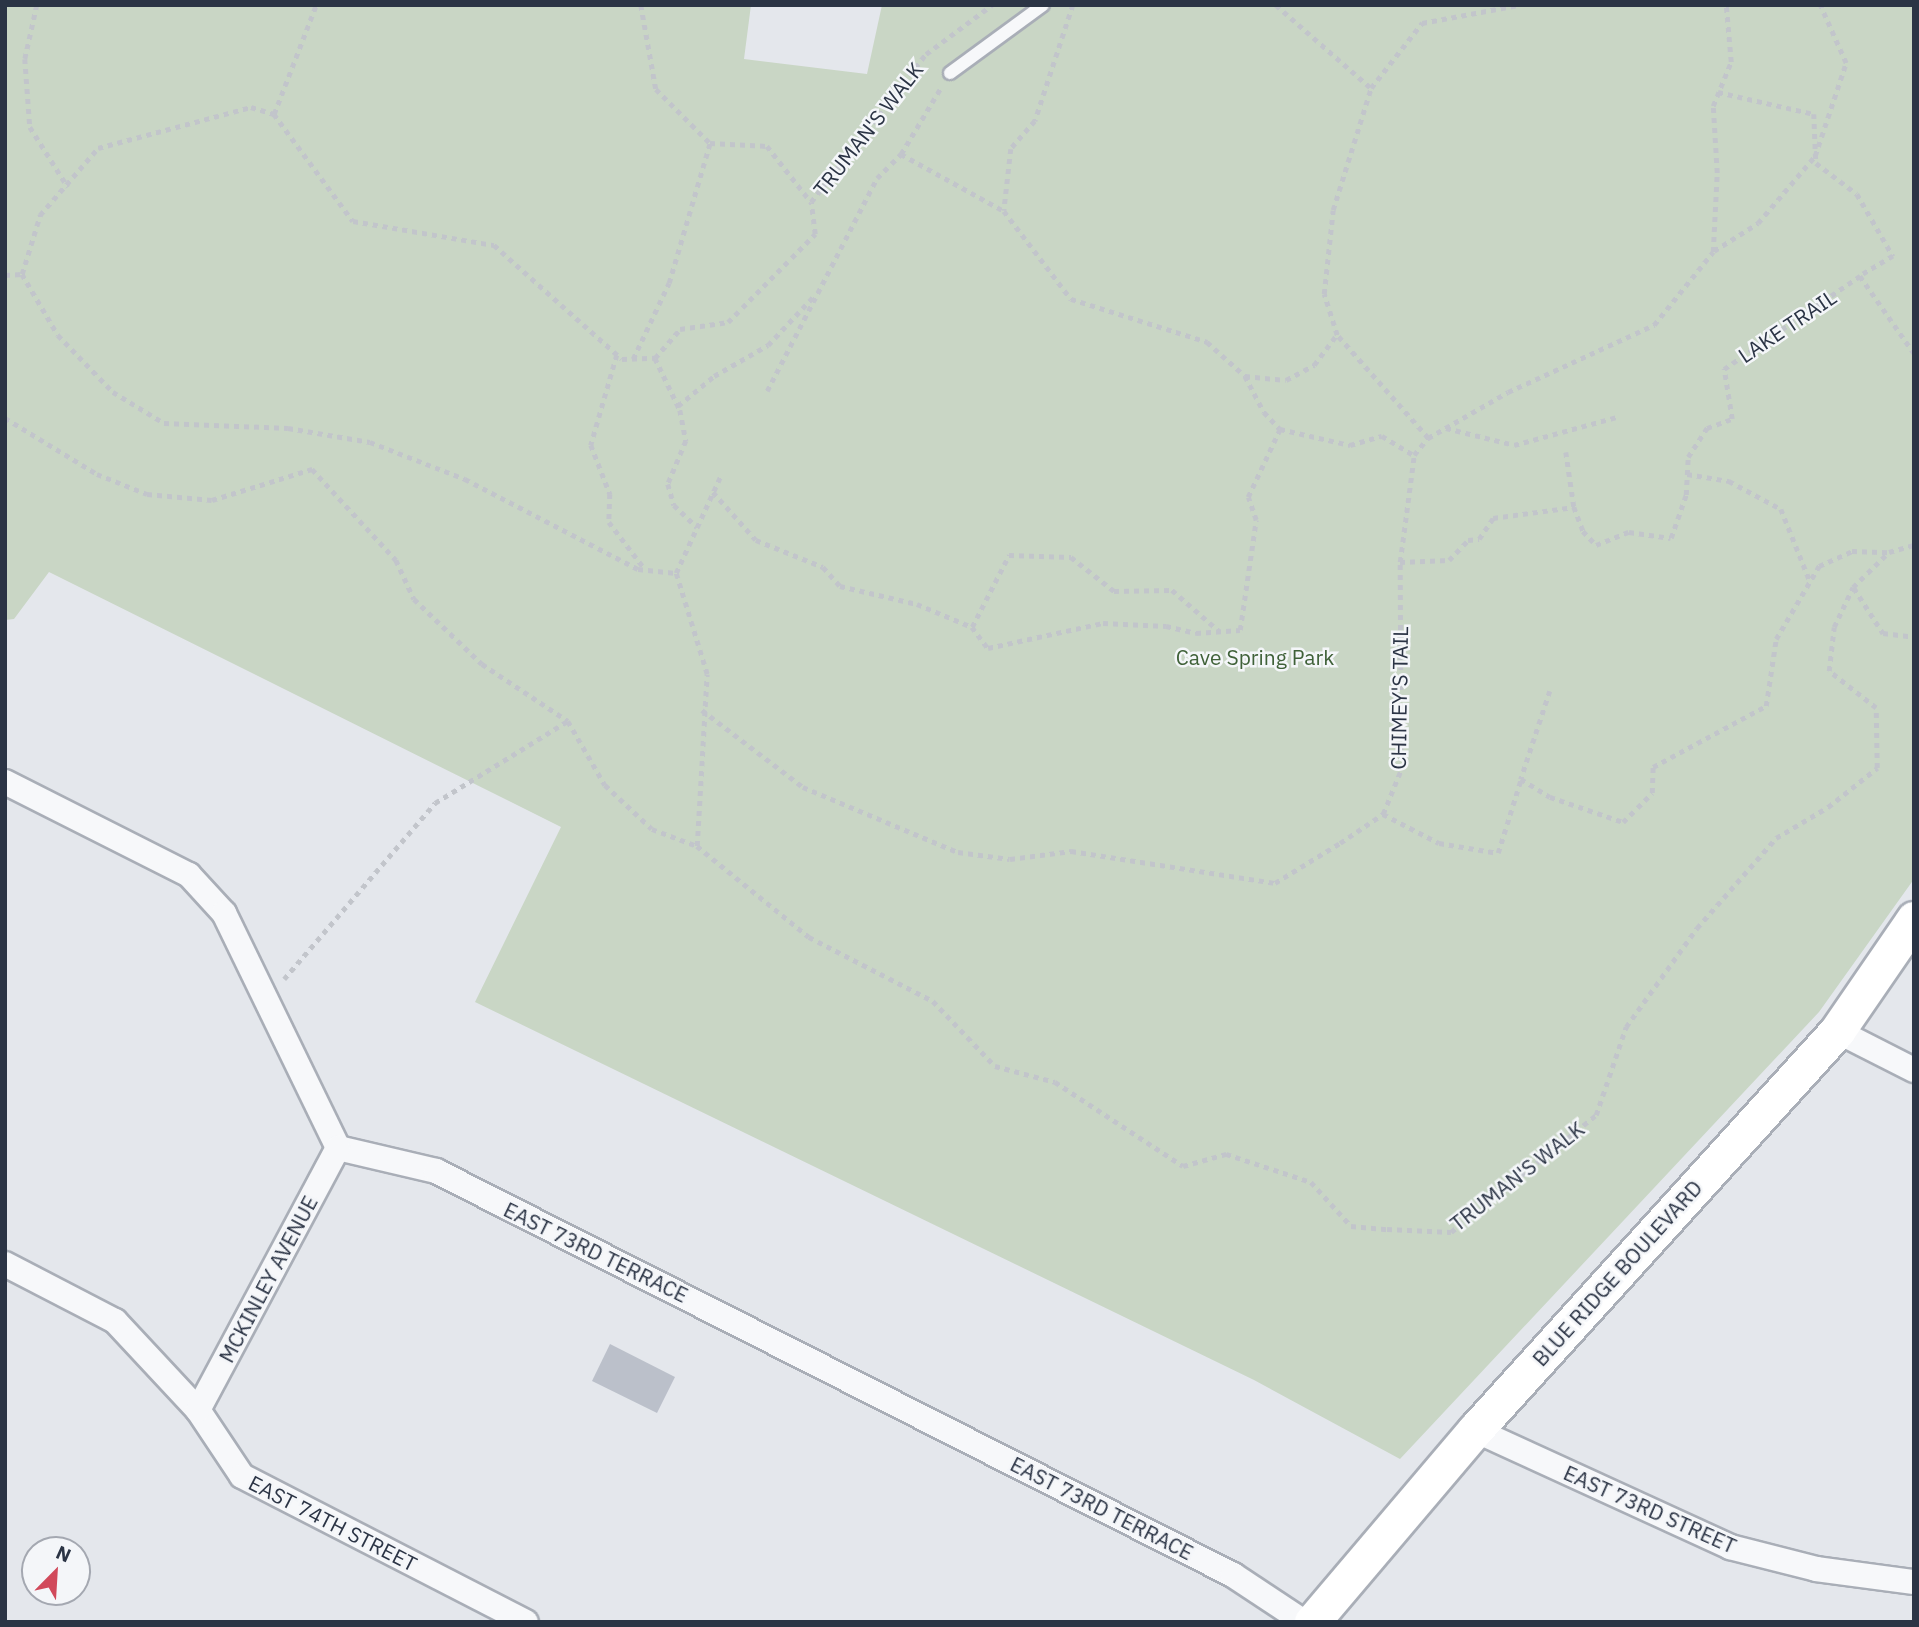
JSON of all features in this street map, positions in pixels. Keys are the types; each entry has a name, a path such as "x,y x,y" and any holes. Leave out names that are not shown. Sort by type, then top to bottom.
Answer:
{"main road":[{"name":"BLUE RIDGE BOULEVARD","path":"1312,1622 1475,1430 1837,1031 1914,919"}],"street":[{"path":"5,782 189,875 224,913 338,1149"},
{"path":"1837,1031 1914,1069"},
{"name":"MCKINLEY AVENUE","path":"198,1410 338,1149"},
{"name":"EAST 73RD TERRACE","path":"338,1149 436,1171 1220,1569 1304,1622"},
{"name":"EAST 74TH STREET","path":"5,1265 115,1321 198,1410 242,1476 526,1622"},
{"name":"EAST 73RD STREET","path":"1475,1430 1730,1547 1816,1569 1914,1582"}],"lane":[{"path":"950,73 1043,5"}],"path":[{"path":"37,5 25,58 30,127 68,187"},
{"path":"274,114 316,5"},
{"path":"641,5 656,89 710,143 767,146 811,202"},
{"name":"TRUMAN'S WALK","path":"655,358 680,329 728,322 815,234 811,202 926,54 992,5"},
{"path":"1004,211 1011,149 1035,121 1073,5"},
{"path":"1276,5 1371,88"},
{"path":"1428,438 1338,335 1324,294 1333,209 1371,88 1422,23 1518,5"},
{"path":"1713,252 1717,173 1713,106 1731,62 1726,5"},
{"path":"901,154 1004,211 1071,299 1207,342 1245,376 1280,429 1350,445 1382,436 1414,454 1428,438 1519,387 1654,326 1713,252 1758,223 1815,156 1846,63 1819,5"},
{"path":"975,31 987,10"},
{"path":"767,391 877,178 901,154 950,73"},
{"path":"1718,92 1814,114 1816,163 1857,194 1893,256 1860,276 1914,353"},
{"path":"676,573 644,569 577,540 465,479 370,442 288,428 164,423 113,392 58,335 22,274 40,215 68,187 98,148 251,107 274,114 353,221 494,245 617,355 633,359 655,358 678,406 686,441 668,484 674,505 697,527"},
{"path":"633,359 669,283 710,143"},
{"path":"5,275 22,274"},
{"name":"LAKE TRAIL","path":"1574,507 1583,531 1596,545 1629,532 1671,538 1686,495 1688,457 1707,428 1732,419 1724,369 1860,276"},
{"path":"678,406 715,376 768,345 819,291"},
{"path":"1245,376 1286,380 1314,365 1338,335"},
{"path":"617,355 591,445 610,495 609,522 644,569"},
{"path":"1445,428 1514,444 1617,416"},
{"name":"TRUMAN'S WALK","path":"5,418 97,474 147,494 212,500 312,469 396,560 414,598 482,664 568,721 605,785 652,829 697,846 809,937 933,1001 995,1066 1055,1082 1183,1166 1226,1154 1311,1182 1351,1226 1451,1232 1597,1115 1626,1027 1697,928 1776,838 1828,807 1877,768 1876,708 1829,671 1834,628 1853,587 1889,552 1914,545"},
{"path":"713,492 756,540 823,567 840,586 917,604 972,627 988,648 1102,623 1219,632 1240,630 1256,520 1248,497 1280,429"},
{"path":"1399,562 1449,560 1468,540 1479,539 1493,518 1574,507 1566,452"},
{"name":"CHIMEY'S TAIL","path":"1383,814 1401,770 1399,562 1414,454"},
{"path":"1687,474 1729,481 1781,509 1810,582"},
{"path":"697,846 702,710 707,674 676,573 720,475"},
{"path":"1521,779 1550,797 1623,821 1652,793 1653,767 1766,706 1776,639 1819,566 1852,551 1889,552"},
{"path":"972,627 1009,555 1071,557 1114,591 1172,590 1219,632"},
{"path":"1853,587 1884,633 1914,637"},
{"path":"702,710 803,787 958,852 1010,859 1071,851 1275,883 1383,814 1439,843 1498,853 1550,691"},
{"path":"266,1000 435,803 568,721"}],"green space":[{"name":"Cave Spring Park","path":"5,5 751,5 744,59 867,74 882,5 1914,5 1914,879 1819,1012 1400,1459 1254,1380 475,1002 561,827 49,572 14,619 5,620"}],"building":[{"path":"610,1344 675,1377 657,1413 592,1381"}]}
